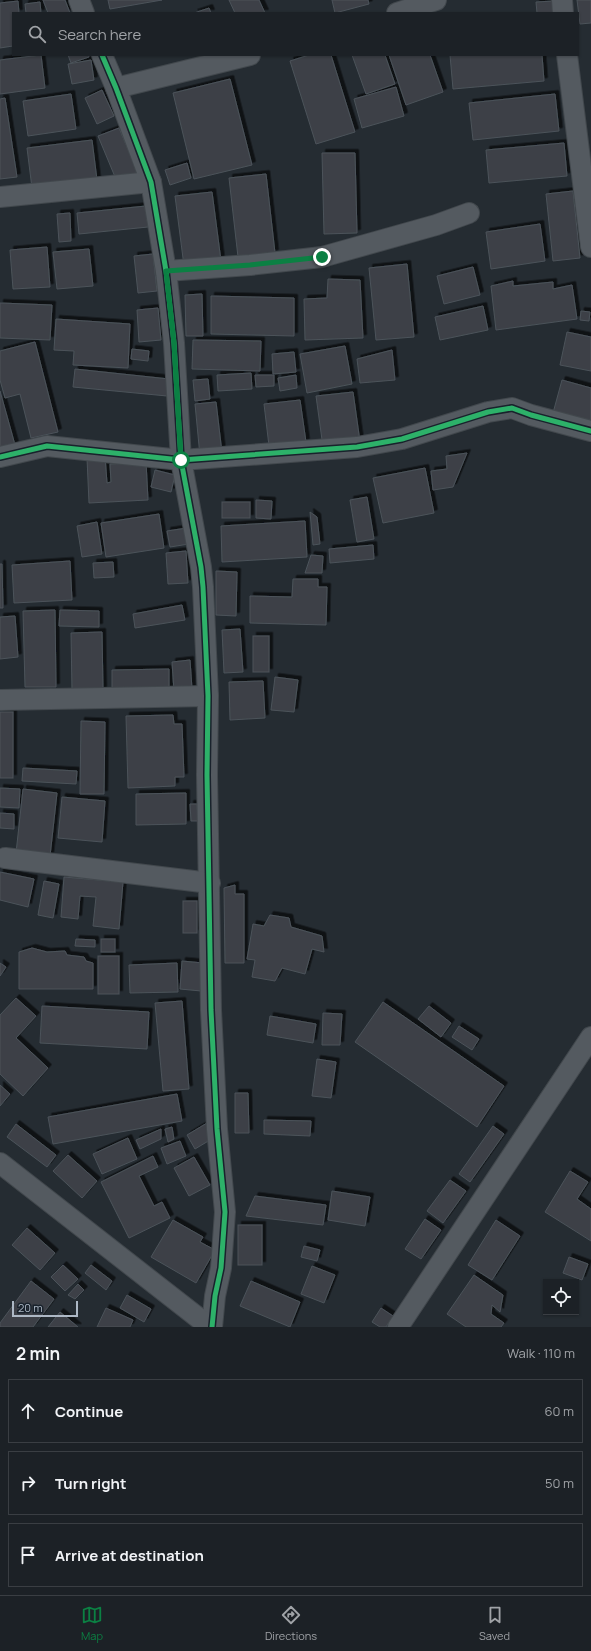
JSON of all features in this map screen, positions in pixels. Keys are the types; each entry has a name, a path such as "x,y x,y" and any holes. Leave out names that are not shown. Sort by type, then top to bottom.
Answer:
{"street":[{"path":"79,0 84,12"},
{"path":"400,12 436,0"},
{"path":"562,0 563,12"},
{"path":"102,56 151,182 166,271 174,343 181,460 201,567 208,696 207,775 211,1010 217,1129 225,1212 221,1268 215,1296 211,1327"},
{"path":"116,88 246,56"},
{"path":"567,56 591,247"},
{"path":"0,197 151,182"},
{"path":"166,271 250,265 322,257 436,225 469,212"},
{"path":"0,457 47,446 181,460 357,447 402,438 488,412 512,408 531,415 591,431"},
{"path":"0,700 208,696"},
{"path":"5,858 210,883"},
{"path":"398,1327 591,1037"},
{"path":"0,1163 211,1327"}],"building":[{"path":"43,0 65,0 70,12 48,12"},
{"path":"108,0 162,0 110,9"},
{"path":"229,0 259,0 265,12 235,12"},
{"path":"332,0 368,0 369,4 335,12"},
{"path":"577,0 591,0 591,23 580,24"},
{"path":"18,1 19,12 12,12 12,46 0,48 0,3"},
{"path":"554,1 555,12 537,12 536,2"},
{"path":"40,2 41,12 26,12 25,4"},
{"path":"209,8 211,12 197,12"},
{"path":"41,56 45,88 0,94 0,60"},
{"path":"68,56 89,57 71,63"},
{"path":"306,56 331,56 355,132 316,144 290,61"},
{"path":"352,56 385,56 395,84 366,94"},
{"path":"389,56 430,56 443,92 406,105"},
{"path":"450,56 542,56 544,81 453,89"},
{"path":"91,60 94,80 72,84 68,64"},
{"path":"230,79 252,165 194,179 173,93"},
{"path":"396,87 404,116 362,128 354,99"},
{"path":"102,90 114,116 97,124 85,98"},
{"path":"71,94 76,129 28,136 23,101"},
{"path":"555,94 559,131 473,140 469,103"},
{"path":"5,98 17,177 0,179 0,99"},
{"path":"119,128 139,175 118,184 98,136"},
{"path":"92,140 97,180 32,188 27,148"},
{"path":"564,143 567,176 489,183 486,150"},
{"path":"322,153 355,153 357,233 324,234"},
{"path":"187,163 191,178 170,185 165,170"},
{"path":"266,174 275,253 238,257 229,178"},
{"path":"573,191 580,258 553,261 546,194"},
{"path":"212,192 221,261 184,266 175,196"},
{"path":"146,206 148,227 79,234 77,213"},
{"path":"70,213 71,241 59,242 57,214"},
{"path":"540,224 545,261 491,269 486,232"},
{"path":"47,247 50,287 13,289 10,250"},
{"path":"89,249 93,286 57,289 53,252"},
{"path":"153,254 157,291 138,293 134,256"},
{"path":"407,264 414,337 376,340 369,268"},
{"path":"473,267 480,295 444,304 437,276"},
{"path":"328,279 360,280 363,338 305,340 304,299 327,298"},
{"path":"513,281 513,286 553,282 553,289 572,285 577,319 496,330 491,286"},
{"path":"202,294 203,336 186,336 185,295"},
{"path":"211,296 294,298 294,336 211,334"},
{"path":"0,303 52,305 50,340 0,338"},
{"path":"483,306 488,330 440,340 435,317"},
{"path":"158,308 161,340 139,342 137,310"},
{"path":"581,311 590,312 589,321 580,320"},
{"path":"56,319 130,324 128,368 73,365 74,351 54,350"},
{"path":"567,332 591,337 591,371 560,365"},
{"path":"193,340 261,341 260,371 192,369"},
{"path":"35,342 58,432 31,438 20,394 5,398 0,380 0,351"},
{"path":"345,346 352,384 307,393 300,354"},
{"path":"132,349 149,351 148,361 131,359"},
{"path":"392,350 395,380 360,383 357,359"},
{"path":"294,352 296,372 273,374 272,354"},
{"path":"75,369 169,379 167,396 73,387"},
{"path":"251,373 252,389 218,391 217,375"},
{"path":"255,375 274,375 274,386 256,387"},
{"path":"296,375 297,388 280,391 278,378"},
{"path":"208,379 210,399 195,401 193,380"},
{"path":"562,380 591,388 591,424 553,413"},
{"path":"0,391 15,445 0,449"},
{"path":"353,392 360,442 323,447 316,396"},
{"path":"300,400 306,442 269,446 264,404"},
{"path":"216,402 222,453 200,456 195,404"},
{"path":"467,453 453,487 433,490 431,471 447,469 446,456"},
{"path":"105,456 107,483 111,482 110,464 146,462 148,500 89,503 87,458"},
{"path":"425,468 434,513 383,523 373,478"},
{"path":"155,470 175,475 171,492 151,487"},
{"path":"367,497 374,539 357,542 350,500"},
{"path":"256,500 272,501 271,519 256,518"},
{"path":"222,502 250,502 250,518 222,518"},
{"path":"310,512 317,517 320,544 313,545"},
{"path":"159,514 164,548 106,557 101,523"},
{"path":"305,521 307,557 222,562 221,526"},
{"path":"97,522 102,554 82,557 77,526"},
{"path":"187,528 189,544 170,547 167,531"},
{"path":"373,545 374,559 330,563 329,549"},
{"path":"186,551 188,583 168,584 166,553"},
{"path":"311,555 323,556 322,573 305,573"},
{"path":"70,561 72,600 14,603 12,565"},
{"path":"113,562 114,577 94,578 93,563"},
{"path":"0,564 2,564 3,608 0,608"},
{"path":"216,571 237,572 236,616 216,615"},
{"path":"293,579 318,579 318,587 327,587 326,625 250,623 250,596 292,597"},
{"path":"182,605 185,620 135,628 133,614"},
{"path":"55,610 56,687 25,687 23,611"},
{"path":"60,610 99,611 99,627 59,626"},
{"path":"15,616 18,657 0,659 0,617"},
{"path":"240,629 243,672 224,673 222,630"},
{"path":"102,632 103,690 72,691 71,633"},
{"path":"253,636 269,636 269,672 253,672"},
{"path":"190,660 192,689 174,691 172,662"},
{"path":"169,669 169,692 112,692 112,670"},
{"path":"275,677 298,680 294,712 271,710"},
{"path":"263,681 265,718 230,720 229,682"},
{"path":"0,712 13,712 13,778 0,778"},
{"path":"173,715 174,724 182,724 184,777 175,777 175,786 128,788 126,716"},
{"path":"81,721 105,722 104,794 80,794"},
{"path":"23,768 77,771 76,784 22,781"},
{"path":"0,788 20,789 19,808 0,807"},
{"path":"23,789 57,793 50,856 16,853"},
{"path":"186,793 186,824 136,825 136,794"},
{"path":"62,797 105,801 102,842 58,838"},
{"path":"190,804 197,804 198,821 191,821"},
{"path":"0,813 14,814 14,829 0,828"},
{"path":"0,872 34,879 28,907 0,900"},
{"path":"64,877 123,882 119,929 93,926 96,897 80,896 78,919 61,917"},
{"path":"44,881 59,884 53,918 38,915"},
{"path":"235,885 235,894 244,894 244,963 225,963 224,888"},
{"path":"183,901 197,901 197,933 183,933"},
{"path":"270,915 289,918 291,927 322,936 324,952 312,949 305,974 282,968 275,981 252,977 255,960 247,959 253,924 264,926"},
{"path":"76,939 95,940 95,947 75,946"},
{"path":"101,939 115,939 115,952 101,952"},
{"path":"32,948 47,952 65,951 67,955 84,957 86,961 93,963 93,989 19,989 19,952"},
{"path":"98,956 119,956 119,994 98,994"},
{"path":"182,961 203,963 201,991 180,989"},
{"path":"0,963 6,967 0,976"},
{"path":"177,963 178,992 130,993 129,965"},
{"path":"16,998 36,1016 16,1038 48,1068 23,1096 0,1074 0,1015"},
{"path":"182,1001 189,1089 163,1091 155,1003"},
{"path":"383,1002 504,1086 477,1127 355,1042"},
{"path":"42,1006 149,1012 147,1049 40,1043"},
{"path":"429,1006 451,1023 441,1037 418,1019"},
{"path":"323,1013 342,1014 340,1045 322,1045"},
{"path":"270,1016 316,1024 313,1043 267,1035"},
{"path":"459,1026 479,1039 472,1050 452,1037"},
{"path":"317,1059 336,1062 331,1098 312,1096"},
{"path":"0,1085 10,1094 0,1106"},
{"path":"235,1093 248,1093 249,1133 235,1133"},
{"path":"177,1094 182,1121 53,1144 48,1117"},
{"path":"264,1120 311,1121 310,1136 264,1134"},
{"path":"207,1123 215,1137 195,1149 187,1135"},
{"path":"16,1124 56,1155 47,1167 7,1137"},
{"path":"493,1126 504,1134 470,1182 459,1174"},
{"path":"172,1127 174,1139 168,1142 165,1129"},
{"path":"161,1129 161,1139 140,1149 136,1140"},
{"path":"128,1138 137,1159 102,1174 93,1154"},
{"path":"180,1141 186,1156 167,1164 161,1148"},
{"path":"68,1155 97,1181 82,1198 53,1171"},
{"path":"153,1156 158,1167 139,1176 154,1206 162,1202 170,1218 129,1238 101,1182"},
{"path":"194,1157 210,1185 189,1196 174,1168"},
{"path":"570,1171 588,1182 577,1199 591,1209 591,1241 545,1212"},
{"path":"450,1180 466,1191 443,1223 427,1211"},
{"path":"332,1191 370,1197 365,1226 328,1220"},
{"path":"255,1196 326,1205 323,1225 246,1216"},
{"path":"425,1219 441,1230 421,1259 405,1249"},
{"path":"173,1220 203,1237 200,1242 215,1250 196,1283 151,1257"},
{"path":"496,1220 520,1236 492,1280 468,1265"},
{"path":"238,1225 262,1225 262,1265 238,1265"},
{"path":"27,1228 55,1253 40,1270 12,1245"},
{"path":"304,1246 320,1250 317,1261 301,1257"},
{"path":"569,1257 588,1264 582,1280 563,1273"},
{"path":"63,1265 78,1279 65,1291 51,1277"},
{"path":"91,1265 112,1281 106,1290 85,1273"},
{"path":"312,1266 335,1275 324,1303 301,1294"},
{"path":"474,1275 503,1295 500,1312 492,1305 491,1314 504,1323 501,1327 466,1327 447,1314"},
{"path":"31,1281 54,1299 33,1327 0,1327 0,1323"},
{"path":"251,1281 300,1302 290,1327 240,1306"},
{"path":"78,1284 84,1290 75,1299 68,1295"},
{"path":"127,1295 151,1309 144,1322 120,1308"},
{"path":"106,1308 133,1320 130,1327 97,1327"},
{"path":"381,1308 393,1316 386,1327 380,1327 372,1322"},
{"path":"60,1312 78,1327 48,1327"}],"cycle path":[{"path":"102,56 151,182 166,271 174,343 181,460 201,567 203,587 208,696 207,775 211,1010 217,1129 225,1212 221,1268 215,1296 212,1327"},
{"path":"0,457 47,446 181,460 357,447 402,439 488,412 512,408 531,415 591,431"}],"route":[{"path":"181,460 174,343 166,271 250,265 322,257"}]}
